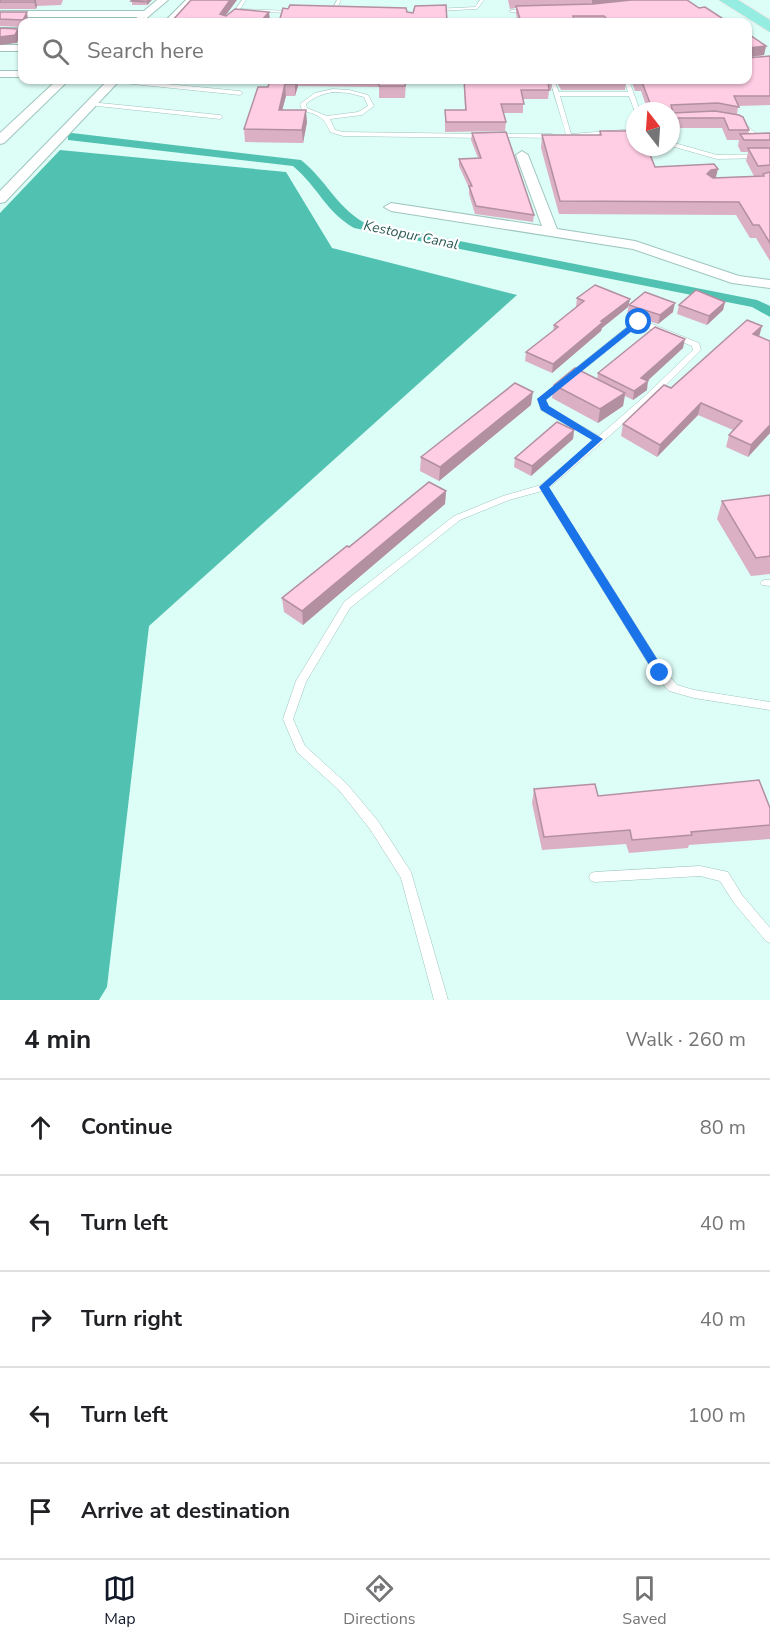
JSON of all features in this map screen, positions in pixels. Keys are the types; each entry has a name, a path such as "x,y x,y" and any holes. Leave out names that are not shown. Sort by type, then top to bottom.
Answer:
{"main road":[{"path":"711,0 739,18"},
{"path":"727,0 770,27"},
{"path":"752,26 770,37"}],"street":[{"path":"142,18 163,0"},
{"path":"173,18 192,0"},
{"path":"0,14 148,14"},
{"path":"0,31 18,31"},
{"path":"0,48 18,48"},
{"path":"0,74 18,74"},
{"path":"0,140 59,84"},
{"path":"0,200 111,84"},
{"path":"522,155 551,232"},
{"path":"391,207 635,244 737,280 770,284"}],"lane":[{"path":"231,16 244,0"},
{"path":"332,13 339,0"},
{"path":"426,10 477,8 482,0"},
{"path":"237,10 300,12"},
{"path":"512,11 535,11"},
{"path":"287,18 290,12"},
{"path":"321,13 343,13"},
{"path":"149,84 240,93"},
{"path":"553,84 569,136"},
{"path":"628,84 634,102"},
{"path":"327,118 360,114 370,106 366,96 332,90 315,93 303,104 304,109 327,118 331,122 332,131 343,134 569,136 626,133"},
{"path":"556,94 631,94"},
{"path":"93,105 220,117"},
{"path":"728,119 744,124 758,138 770,140"},
{"path":"680,147 717,157 770,156"},
{"path":"441,1000 407,876 374,825 343,787 302,749 288,719 301,681 347,605 457,518 506,498 544,487 636,407 697,351 696,345 639,322 549,392 541,404 598,439"},
{"path":"572,375 583,380"},
{"path":"626,402 636,407"},
{"path":"544,487 660,673 673,688 694,694 770,706"},
{"path":"595,877 700,870 724,876 738,899 770,937"}],"shaded area":[{"path":"60,150 286,172 332,248 517,295 149,626 107,987 99,1000 0,1000 0,213"}],"building":[{"path":"0,0 35,0 34,2 0,2"},
{"path":"132,0 149,0 147,2"},
{"path":"191,0 230,0 220,14 226,16 235,9 269,12 264,18 175,18"},
{"path":"631,0 687,0 699,8 705,7 722,18 573,16 573,18 520,18 516,6 593,4"},
{"path":"290,5 406,8 407,12 413,13 415,6 446,5 447,18 280,18 283,8 288,9"},
{"path":"0,12 27,12 24,18 18,20 0,19"},
{"path":"0,28 18,29 15,35 0,37"},
{"path":"752,36 766,46 752,48"},
{"path":"770,56 770,96 734,96 739,107 718,103 680,105 680,102 650,102 643,84 752,84 752,58"},
{"path":"269,84 285,84 279,110 306,110 302,130 244,129 258,87 268,87"},
{"path":"379,84 405,84 405,86 379,86"},
{"path":"464,84 548,84 549,90 521,90 524,104 501,104 506,122 446,122 445,110 466,110"},
{"path":"715,111 739,115 743,117 749,130 729,130 724,118 680,118 680,113"},
{"path":"600,131 626,131 626,156 651,156 655,167 714,164 718,169 711,170 707,174 713,178 764,176 763,174 770,172 770,243 759,225 753,225 739,202 560,201 542,135 601,135"},
{"path":"506,132 534,215 476,206 469,186 472,186 459,159 481,158 472,133"},
{"path":"770,133 770,140 744,140 740,134"},
{"path":"748,148 770,148 770,165 758,166"},
{"path":"595,285 630,299 601,321 603,322 553,364 526,352 558,327 554,325 584,301 577,298"},
{"path":"696,290 725,302 709,316 679,305"},
{"path":"645,292 675,303 660,315 629,305"},
{"path":"747,320 762,326 753,334 770,341 770,425 751,445 729,435 742,421 701,403 660,445 623,424 664,385 671,388"},
{"path":"655,327 685,339 641,378 648,381 634,391 598,373"},
{"path":"575,368 625,393 600,409 554,385"},
{"path":"515,383 533,392 440,467 421,457"},
{"path":"557,422 574,430 532,466 515,458"},
{"path":"429,482 446,491 302,611 282,598 347,546 349,547"},
{"path":"770,495 770,556 756,558 722,501"},
{"path":"759,780 770,808 770,825 632,840 630,830 544,837 534,789 595,784 598,796"}],"waterway":[{"name":"Kestopur Canal","path":"72,137 297,163 314,177 340,214 359,225 757,304 770,313"}],"route":[{"path":"639,322 542,399 541,404 544,408 598,439 544,487 660,673"}]}
